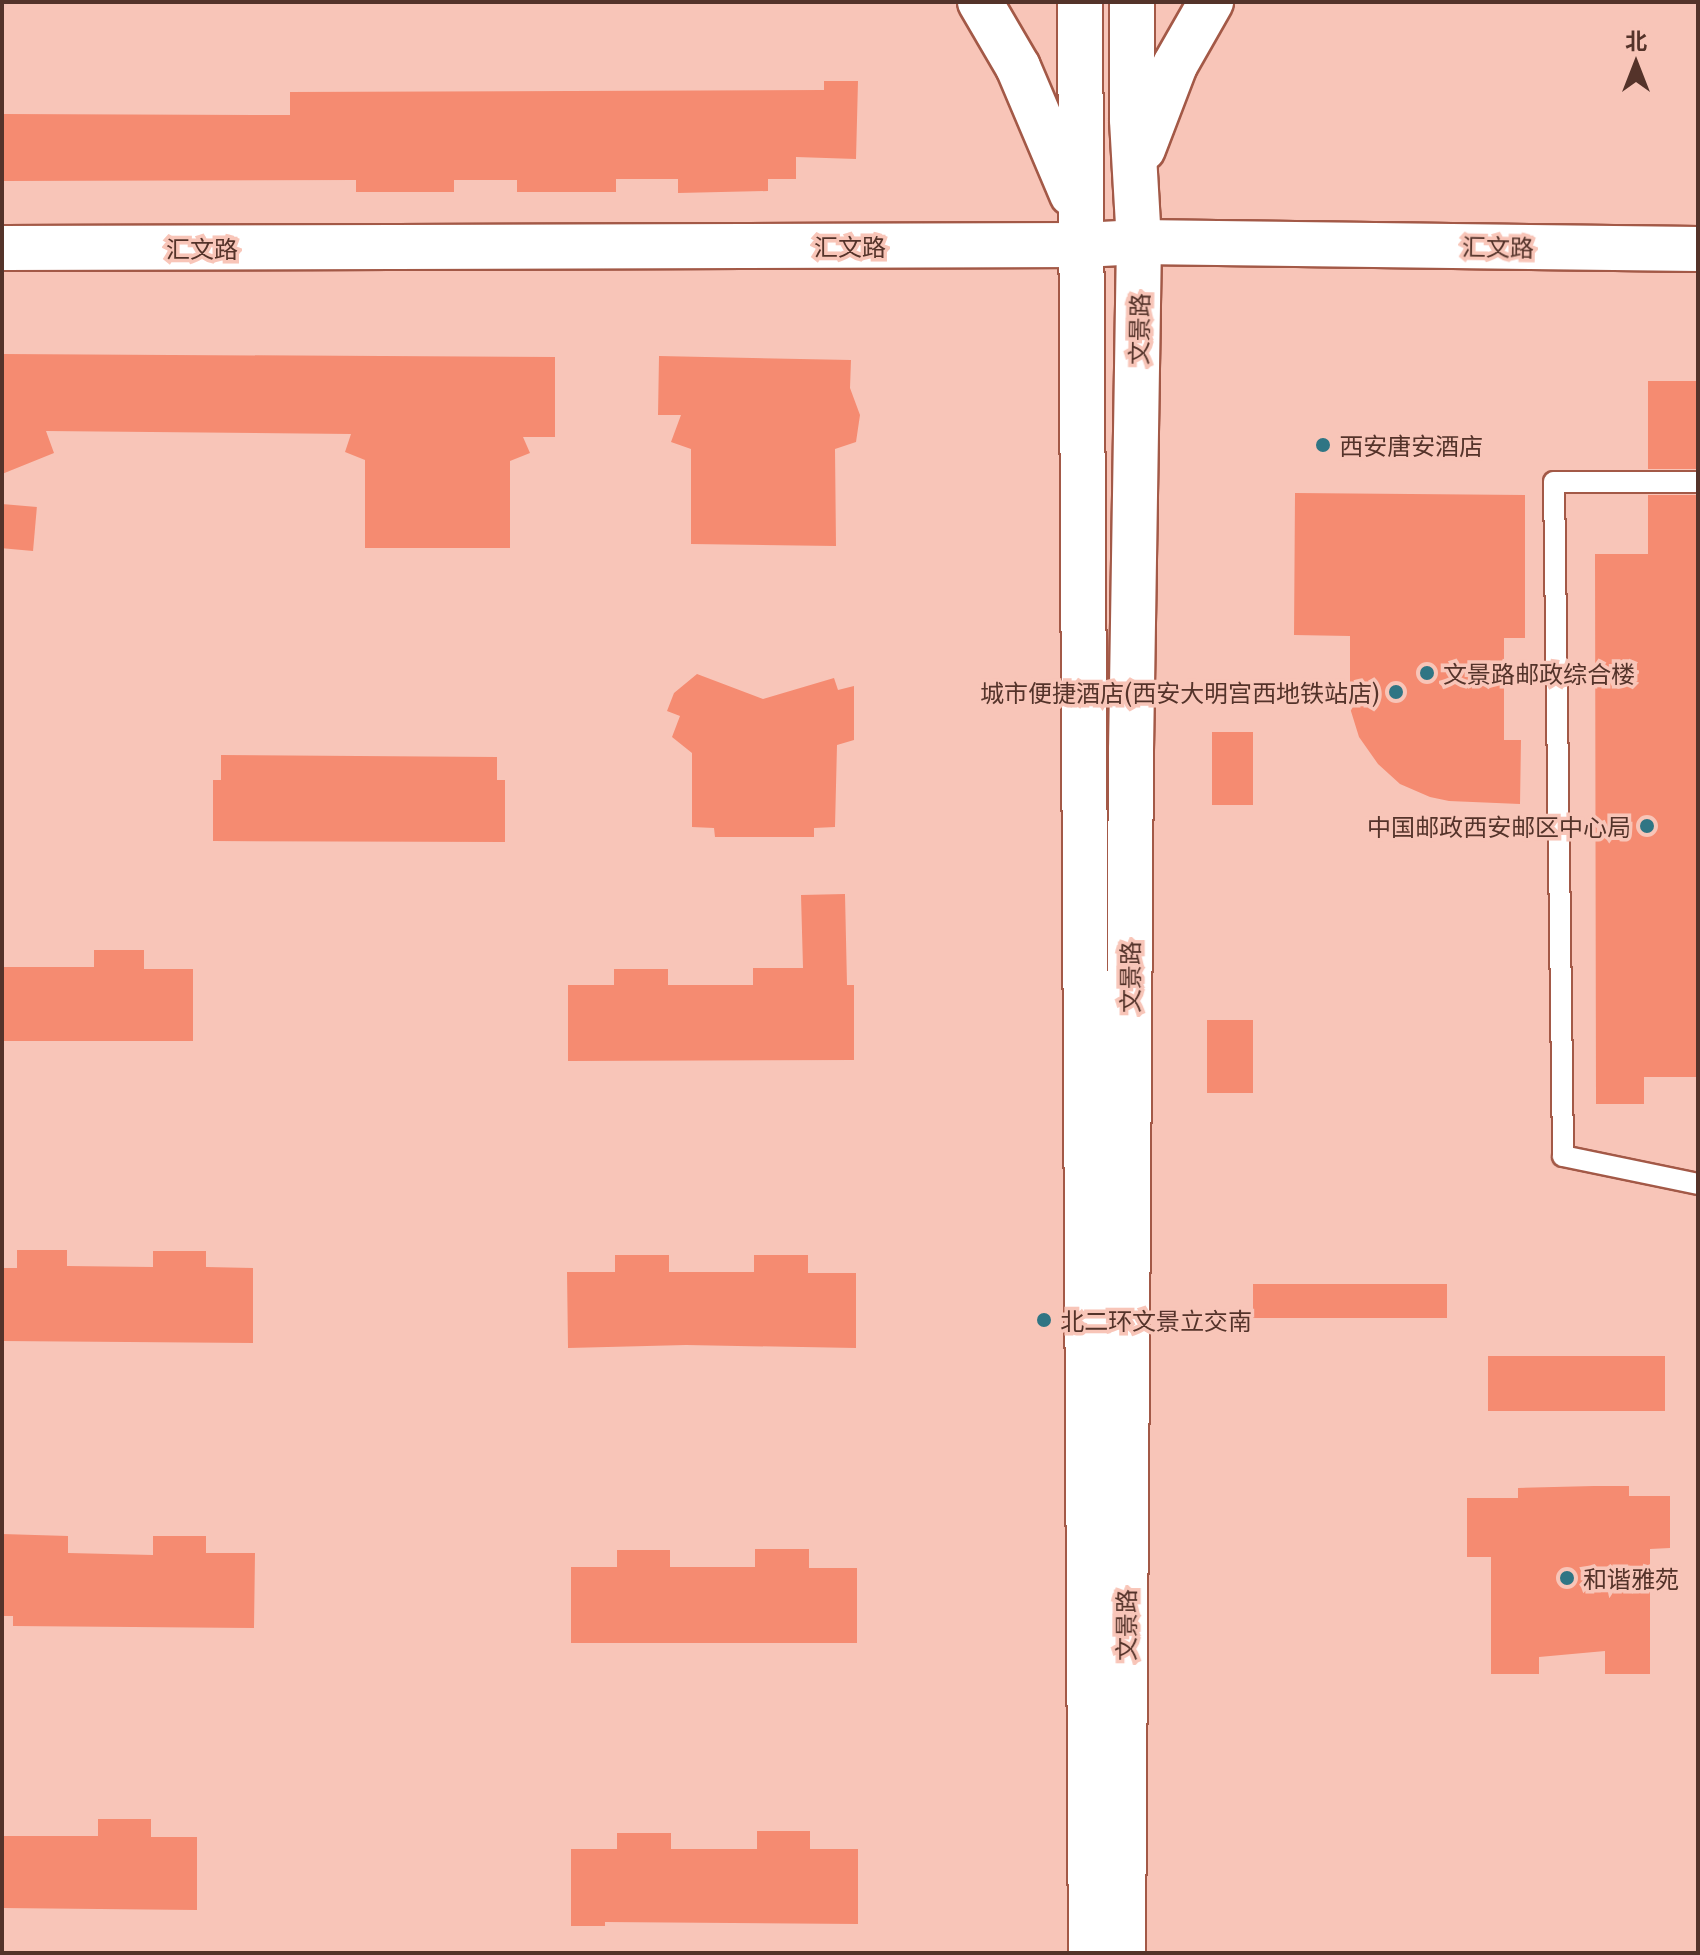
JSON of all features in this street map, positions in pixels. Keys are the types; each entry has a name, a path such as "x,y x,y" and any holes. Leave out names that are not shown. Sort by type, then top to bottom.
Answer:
{"main road":[{"path":"980,2 1018,67 1045,124 1067,175 1083,238"},
{"name":"文景路","path":"1080,2 1091,1953"},
{"name":"文景路","path":"1123,1953 1131,750 1139,242 1132,2"},
{"path":"1135,170 1175,65 1211,2"},
{"name":"汇文路","path":"2,248 1083,238 1139,242 1698,249"}],"lane":[{"path":"1698,482 1554,482 1563,1156 1698,1184"}],"building":[{"path":"824,81 858,81 856,159 796,157 796,179 768,179 768,191 678,193 678,179 616,179 616,192 517,192 517,180 454,180 454,192 356,192 356,180 2,181 2,114 290,115 290,92 824,90"},
{"path":"2,354 555,357 555,437 523,437 530,453 510,461 510,548 365,548 365,460 345,452 351,434 46,431 54,453 2,474"},
{"path":"659,356 851,360 850,388 860,415 856,442 835,449 836,546 691,544 691,449 671,442 681,415 658,415"},
{"path":"1648,381 1698,381 1698,469 1648,469"},
{"name":"文景路邮政综合楼","path":"1295,493 1525,495 1525,638 1504,638 1504,740 1521,740 1520,804 1449,801 1430,797 1400,784 1378,764 1359,737 1350,708 1350,636 1294,635"},
{"name":"中国邮政西安邮区中心局","path":"1648,495 1698,495 1698,1077 1644,1077 1644,1104 1596,1104 1595,554 1648,554"},
{"path":"2,504 37,507 33,551 2,548"},
{"path":"697,674 763,699 834,678 838,690 854,686 854,740 837,745 835,827 814,828 814,837 715,837 714,828 692,827 692,753 672,737 680,716 667,711 674,693"},
{"path":"1212,732 1253,732 1253,805 1212,805"},
{"path":"221,755 497,757 497,780 505,780 505,842 213,841 213,780 221,780"},
{"path":"845,894 847,985 854,985 854,1060 568,1061 568,985 614,985 614,969 668,969 668,985 753,985 753,968 803,968 801,895"},
{"path":"94,950 144,950 144,969 193,969 193,1041 2,1041 2,967 94,967"},
{"path":"1207,1020 1253,1020 1253,1093 1207,1093"},
{"path":"17,1250 67,1250 67,1266 153,1267 153,1251 206,1251 206,1267 253,1268 253,1343 2,1341 2,1268 17,1268"},
{"path":"615,1255 669,1255 669,1272 754,1272 754,1255 808,1255 808,1273 856,1273 856,1348 686,1345 568,1348 567,1272 615,1272"},
{"path":"1253,1284 1447,1284 1447,1318 1253,1318"},
{"path":"1488,1356 1665,1356 1665,1411 1488,1411"},
{"name":"和谐雅苑","path":"1629,1486 1629,1496 1670,1496 1670,1548 1650,1549 1650,1674 1605,1674 1605,1651 1539,1657 1539,1674 1491,1674 1491,1557 1467,1557 1467,1498 1518,1498 1518,1488"},
{"path":"2,1534 68,1536 68,1553 153,1555 153,1536 206,1536 206,1553 255,1553 254,1628 13,1626 13,1616 2,1616"},
{"path":"755,1549 809,1549 809,1568 857,1568 857,1643 571,1643 571,1567 617,1567 617,1550 670,1550 670,1567 755,1567"},
{"path":"98,1819 151,1819 151,1837 197,1837 197,1910 2,1908 2,1836 98,1836"},
{"path":"757,1831 810,1831 810,1849 858,1849 858,1924 605,1922 605,1926 571,1926 571,1849 617,1849 617,1833 671,1833 671,1849 757,1849"}],"place":[{"name":"西安唐安酒店","path":"1323,445"},
{"name":"文景路邮政综合楼","path":"1427,673"},
{"name":"城市便捷酒店(西安大明宫西地铁站店)","path":"1396,692"},
{"name":"中国邮政西安邮区中心局","path":"1647,826"},
{"name":"北二环文景立交南","path":"1044,1320"},
{"name":"和谐雅苑","path":"1567,1578"}]}
